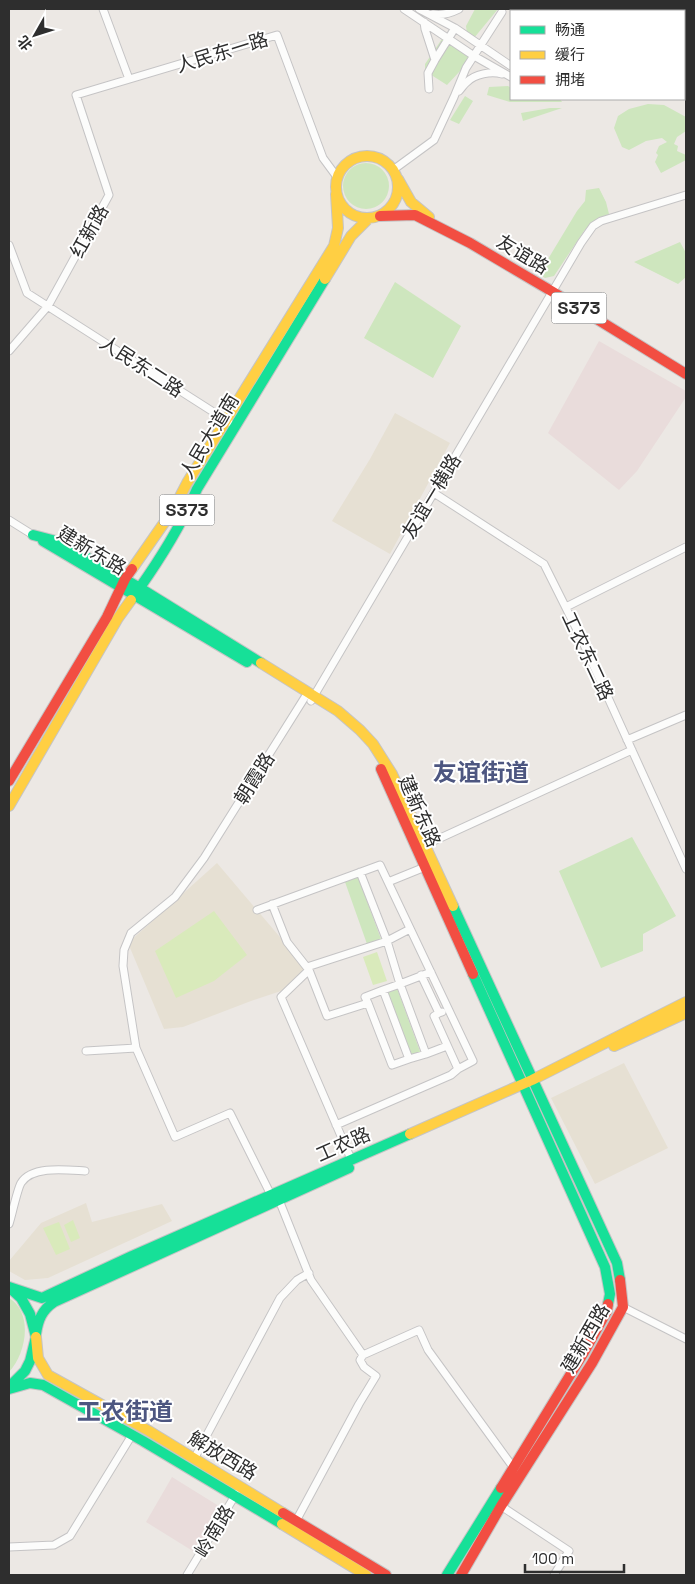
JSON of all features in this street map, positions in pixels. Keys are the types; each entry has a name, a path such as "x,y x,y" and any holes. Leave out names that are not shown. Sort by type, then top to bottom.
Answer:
{"street":[{"path":"103,9 129,80"},
{"path":"404,9 474,56 510,76"},
{"path":"421,10 440,15 452,13 459,9"},
{"path":"421,10 455,28 510,65"},
{"path":"380,216 394,204 398,186 395,173 434,140 466,68 502,12"},
{"path":"424,22 435,60"},
{"path":"429,89 428,73 455,28"},
{"name":"人民东一路","path":"76,95 277,35 323,158 337,177"},
{"path":"454,98 468,81 482,74 494,72 510,77"},
{"name":"红新路","path":"9,351 48,306 109,195 76,95"},
{"name":"S373","path":"380,216 360,218 345,210 336,194 337,177 341,168 348,161 362,156 377,157 386,162 395,173"},
{"name":"友谊路","path":"395,173 411,202 434,221 686,374"},
{"name":"人民大道南","path":"9,781 107,617 123,583 173,510 186,483 334,246 338,228 336,194"},
{"name":"友谊一横路","path":"554,293 592,226 601,221 686,196"},
{"name":"友谊一横路","path":"310,698 586,240 603,224 686,196"},
{"name":"友谊路","path":"380,216 415,215 470,243"},
{"name":"人民大道南","path":"9,806 118,618 138,592 189,507 197,489 351,236 369,218"},
{"name":"人民东二路","path":"9,245 28,293 226,420 237,425"},
{"name":"工农东二路","path":"434,493 544,564 566,607 686,869"},
{"path":"9,520 33,535"},
{"name":"建新东路","path":"33,535 60,542 310,698 357,733 370,748 386,777 425,866 527,1081"},
{"path":"566,607 686,548"},
{"name":"建新东路","path":"310,698 333,708 362,731 375,745 392,774 425,845 527,1081"},
{"name":"朝霞路","path":"275,1199 230,1112 175,1137 136,1048 123,966 124,950 131,934 175,897 204,858 310,698"},
{"path":"627,740 686,715"},
{"path":"425,845 632,750"},
{"path":"257,910 380,865 473,1061 458,1069 452,1075 336,1125"},
{"path":"388,882 425,866"},
{"path":"360,872 387,941 400,984 426,1054"},
{"path":"272,904 287,942 308,968 326,1016 368,1003"},
{"path":"351,1159 281,997 308,968 387,941 410,928"},
{"path":"430,972 365,997 392,1065 447,1046"},
{"path":"422,975 439,1013"},
{"path":"383,990 409,1059"},
{"name":"工农路","path":"36,1337 38,1318 47,1306 527,1081 686,1002"},
{"path":"449,1010 434,1016 458,1069"},
{"name":"工农路","path":"9,1287 42,1298 124,1259 275,1199 351,1159 686,1013"},
{"path":"86,1051 136,1048"},
{"name":"建新西路","path":"461,1575 501,1506 592,1363 623,1306 617,1263 527,1081"},
{"name":"建新西路","path":"447,1575 607,1311 610,1294 605,1267 527,1081"},
{"path":"9,1224 22,1182 32,1174 42,1170 53,1169 85,1171"},
{"path":"275,1199 308,1273 363,1355"},
{"path":"194,1459 280,1298 297,1280 308,1273"},
{"name":"解放西路","path":"9,1287 21,1298 30,1314 36,1337 38,1358 48,1375 149,1431 386,1575"},
{"path":"623,1306 686,1340"},
{"path":"296,1521 376,1376 364,1367 360,1360 363,1355 419,1330 428,1350 513,1467"},
{"path":"9,1388 30,1361 36,1337"},
{"name":"解放西路","path":"9,1388 27,1383 43,1385 132,1435 366,1575"},
{"path":"9,1547 54,1544 70,1536 132,1435"},
{"name":"岭南路","path":"187,1575 240,1486"},
{"path":"501,1506 569,1551 554,1575"}],"shaded area":[{"path":"599,341 686,391 686,397 637,471 619,490 548,433"},
{"path":"395,413 450,443 390,554 332,521 370,459"},
{"path":"217,863 307,969 284,990 183,1027 164,1029 128,943"},
{"path":"624,1063 668,1148 595,1184 551,1098"},
{"path":"86,1203 92,1222 162,1204 172,1221 48,1278 25,1280 9,1271 9,1261 41,1223"},
{"path":"172,1477 222,1508 196,1553 146,1522"}],"green space":[{"path":"475,9 498,9 474,38 467,34 466,26"},
{"path":"446,33 474,56 447,85 425,71 425,64"},
{"path":"508,86 510,87 510,100 561,100 562,102 510,102 487,95 489,87"},
{"path":"465,96 473,101 459,124 450,120"},
{"path":"648,104 664,105 686,117 686,131 677,137 674,144 678,146 677,151 686,155 686,160 661,173 655,162 658,155 656,153 659,146 667,142 662,138 646,141 629,150 622,147 614,128 618,116 629,109"},
{"path":"562,108 523,121 521,113"},
{"path":"366,163 379,167 385,173 389,186 385,199 379,205 366,209 353,205 347,199 343,186 347,173 353,167"},
{"path":"599,188 606,202 609,214 584,231 554,276 545,278 539,274 585,201 586,190"},
{"path":"680,242 686,253 686,277 678,284 634,262"},
{"path":"395,282 461,326 433,378 364,338"},
{"path":"632,837 676,916 643,934 643,951 601,968 559,871"},
{"path":"358,877 381,939 367,944 345,882"},
{"path":"214,911 247,955 214,981 176,998 155,951"},
{"path":"377,952 387,981 373,985 363,957"},
{"path":"397,988 421,1054 410,1058 386,992"},
{"path":"73,1220 80,1238 71,1242 64,1225"},
{"path":"59,1222 70,1249 56,1255 43,1228"},
{"path":"9,1298 22,1313 25,1334 20,1355 9,1372"}],"traffic: fast":[{"path":"131,600 167,546 197,489 325,279"},
{"path":"33,535 60,542 140,588 261,663"},
{"path":"43,541 247,662"},
{"path":"453,906 617,1263 620,1280"},
{"path":"473,974 605,1267 610,1294 608,1304"},
{"path":"9,1287 42,1298 132,1256 410,1134"},
{"path":"36,1334 41,1316 46,1308 54,1302 349,1168"},
{"path":"9,1287 21,1298 30,1314 36,1337 30,1361 25,1371 9,1387"},
{"path":"9,1389 30,1383 43,1385 143,1441 282,1524"},
{"path":"447,1575 501,1488"}],"traffic: slow":[{"path":"361,156 373,156 389,165 396,175 398,187 396,199 389,209 373,218 361,218 350,213 341,204 336,193 336,181 341,170 350,161 361,156"},
{"path":"398,179 411,202 429,217"},
{"path":"132,569 173,510 187,483 334,246 338,228 336,194"},
{"path":"325,279 351,236 369,218"},
{"path":"9,806 118,618 131,600"},
{"path":"261,663 338,711 373,744 392,774 453,906"},
{"path":"410,1134 532,1080 686,1002"},
{"path":"614,1046 686,1013"},
{"path":"36,1337 38,1358 48,1375 149,1431 283,1513"},
{"path":"282,1524 366,1575"}],"traffic: jam":[{"path":"380,216 415,215 470,243 686,374"},
{"path":"9,781 107,617 125,579 132,569"},
{"path":"381,769 473,974"},
{"path":"461,1575 501,1506 592,1363 623,1307 620,1280"},
{"path":"501,1488 583,1354 607,1311 608,1304"},
{"path":"283,1513 386,1575"}],"district":[{"name":"友谊街道","path":"481,773"},
{"name":"工农街道","path":"125,1412"}]}
